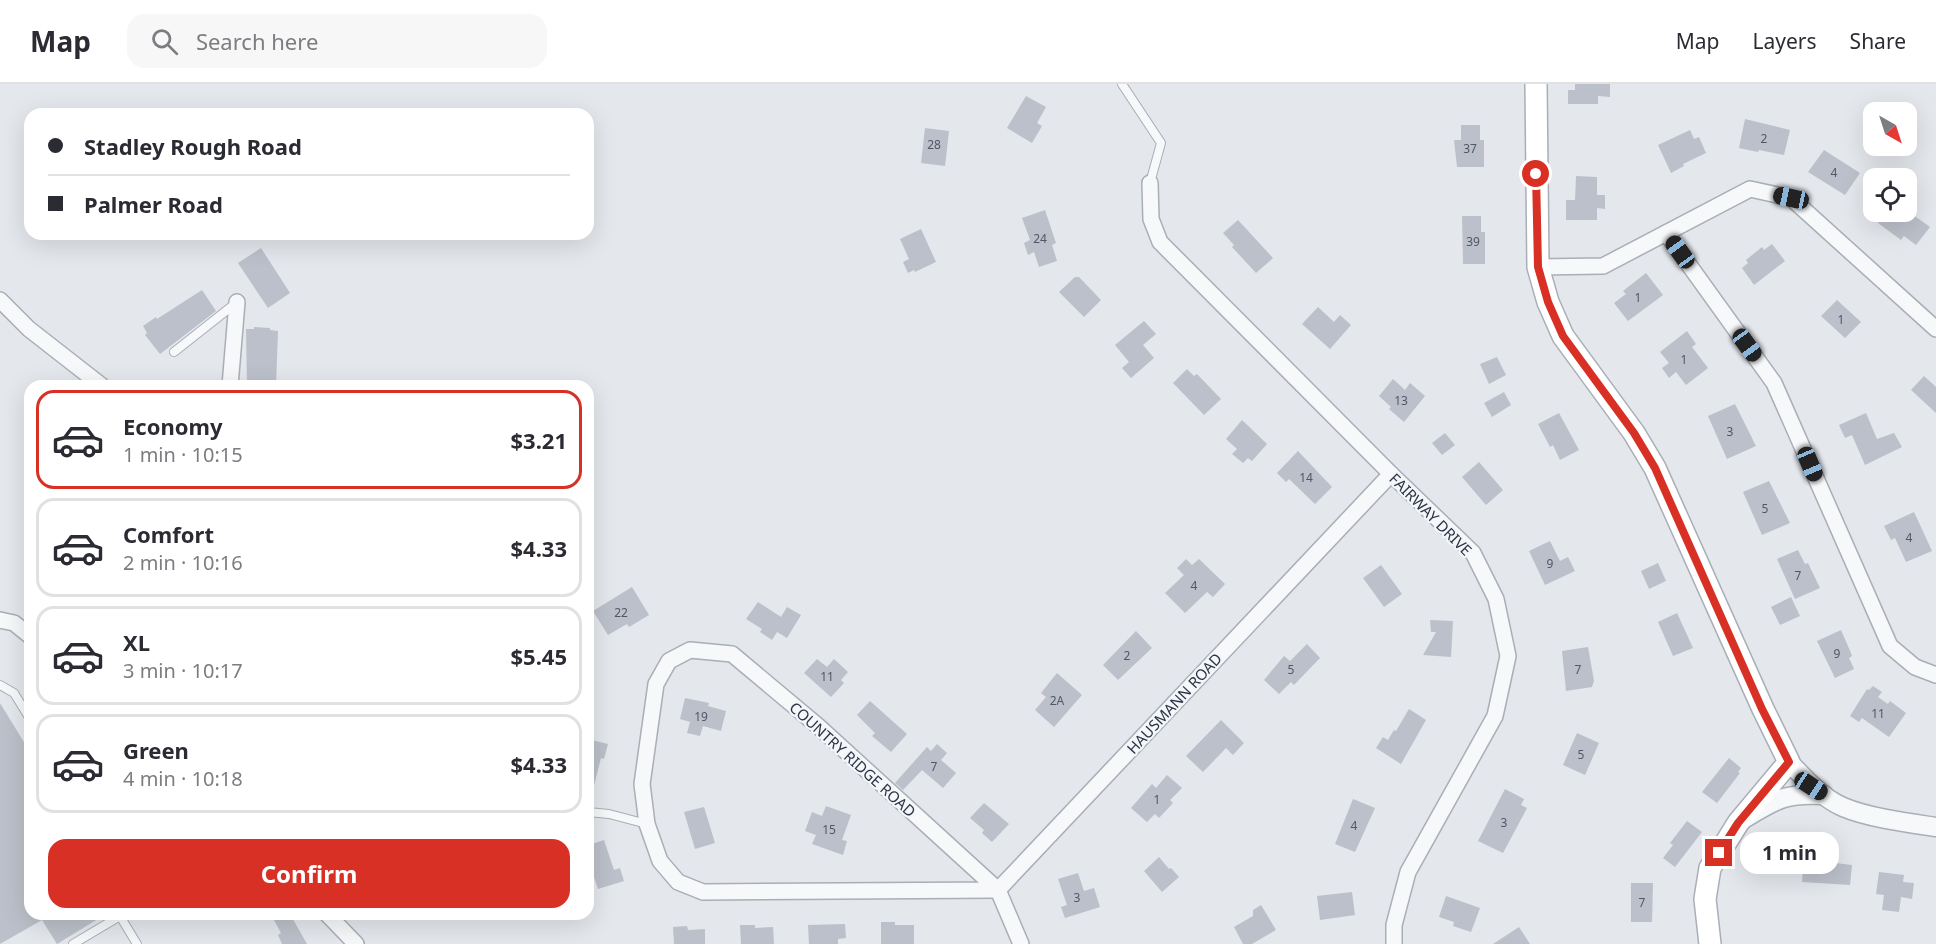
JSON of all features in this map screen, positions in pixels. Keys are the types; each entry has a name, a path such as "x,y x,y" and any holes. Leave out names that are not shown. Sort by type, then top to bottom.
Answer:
{"main road":[{"path":"1536,84 1538,267 1548,302 1563,336 1634,433 1655,468 1762,709 1789,762 1738,823 1710,868 1705,899 1710,944"}],"street":[{"name":"FAIRWAY DRIVE","path":"1150,183 1151,219 1160,242 1473,553 1496,599 1508,656 1495,716 1408,872 1394,925 1394,944"},
{"path":"1538,267 1603,266 1750,189 1791,198 1936,329"},
{"path":"1666,233 1774,383 1890,646 1915,667 1936,675"},
{"path":"0,300 29,329 94,380"},
{"path":"230,380 237,302"},
{"name":"HAUSMANN ROAD","path":"998,890 1391,474"},
{"path":"0,620 14,623 24,631"},
{"name":"COUNTRY RIDGE ROAD","path":"690,650 732,654 818,726 998,890 704,891 678,882 660,861 647,824 642,784 656,684 669,661 690,650"},
{"path":"1789,762 1811,786 1843,807 1892,820 1936,827"},
{"path":"1738,823 1775,800 1799,793 1824,795"},
{"path":"998,890 1021,944"},
{"path":"333,920 356,944"}],"lane":[{"path":"1122,84 1161,143 1150,183"},
{"path":"174,352 237,302"},
{"path":"0,685 14,693 24,709"},
{"path":"594,813 647,824"},
{"path":"73,944 112,920"},
{"path":"123,920 137,944"}],"building":[{"path":"1575,84 1610,84 1610,97 1598,96 1598,104 1568,104 1568,90 1575,90"},
{"path":"1026,96 1046,107 1037,123 1042,126 1032,143 1007,128"},
{"path":"1745,119 1790,130 1784,155 1739,148"},
{"path":"1461,125 1480,125 1480,140 1484,140 1484,167 1457,167 1454,140 1461,140"},
{"path":"925,128 949,131 945,166 921,163"},
{"path":"1690,130 1694,139 1699,137 1706,153 1683,164 1684,166 1671,173 1658,145"},
{"path":"1824,150 1860,173 1845,195 1808,172"},
{"path":"1576,176 1597,177 1597,195 1605,195 1605,209 1597,208 1597,220 1566,220 1566,200 1575,200"},
{"path":"1045,210 1056,243 1052,245 1057,261 1039,267 1034,252 1028,255 1024,243 1030,240 1022,218"},
{"path":"1462,216 1481,216 1481,232 1485,232 1485,264 1463,264"},
{"path":"1917,218 1930,227 1916,245 1904,236 1901,240 1878,223 1917,222"},
{"path":"1238,220 1273,258 1256,273 1232,247 1234,245 1223,233"},
{"path":"921,229 936,262 908,273 903,262 909,259 900,239"},
{"path":"1772,244 1785,261 1754,285 1742,268 1748,263 1746,260 1762,247 1764,250"},
{"path":"261,248 290,293 268,308 238,263"},
{"path":"1646,273 1663,295 1628,321 1614,303 1626,294 1623,291"},
{"path":"1075,277 1079,277 1101,300 1084,317 1059,292"},
{"path":"202,290 216,311 160,354 145,335 147,333 143,326"},
{"path":"1837,300 1861,322 1845,338 1821,316"},
{"path":"1318,307 1334,322 1340,315 1351,325 1330,349 1302,324"},
{"path":"1144,321 1156,334 1143,345 1154,358 1131,378 1122,368 1129,362 1115,345"},
{"path":"254,327 270,328 270,330 278,331 276,380 247,380 246,329 254,329"},
{"path":"1687,331 1696,344 1692,347 1708,368 1686,385 1676,372 1669,378 1662,368 1669,363 1660,352"},
{"path":"1497,357 1506,375 1489,384 1480,364"},
{"path":"1187,369 1194,376 1197,374 1221,399 1204,415 1173,383"},
{"path":"1924,376 1936,387 1936,413 1911,390"},
{"path":"1393,379 1405,390 1410,383 1425,396 1404,422 1389,409 1391,407 1379,396"},
{"path":"1504,392 1511,405 1492,417 1484,403"},
{"path":"1735,404 1756,446 1727,459 1708,416"},
{"path":"1559,413 1579,450 1560,460 1553,445 1550,447 1538,424"},
{"path":"1866,413 1877,439 1894,433 1902,447 1865,465 1852,435 1845,438 1839,425"},
{"path":"1242,420 1267,444 1252,461 1248,458 1243,463 1232,454 1237,449 1226,439"},
{"path":"1445,433 1455,445 1442,455 1432,443"},
{"path":"1298,451 1332,487 1315,504 1289,479 1286,482 1277,473"},
{"path":"1479,462 1503,490 1486,505 1462,477"},
{"path":"1769,481 1790,523 1762,535 1743,492"},
{"path":"1914,512 1932,551 1906,562 1895,538 1891,540 1884,526"},
{"path":"1550,541 1560,561 1568,557 1575,571 1545,585 1529,551"},
{"path":"1798,550 1805,564 1808,563 1820,588 1795,599 1777,559"},
{"path":"1186,559 1192,565 1199,559 1225,584 1213,597 1207,592 1185,613 1165,593 1184,575 1177,568"},
{"path":"1658,563 1666,581 1649,589 1641,571"},
{"path":"1381,565 1402,594 1384,607 1363,578"},
{"path":"632,587 649,615 629,627 627,624 608,635 594,610"},
{"path":"1791,597 1800,616 1780,625 1771,607"},
{"path":"758,602 781,617 787,607 801,615 787,638 777,632 772,640 760,632 762,629 746,619"},
{"path":"1677,613 1693,648 1673,656 1658,622"},
{"path":"1430,620 1453,621 1451,657 1423,655 1436,632 1431,632"},
{"path":"1841,630 1852,656 1849,658 1854,669 1835,678 1817,641"},
{"path":"1136,631 1152,648 1118,680 1103,665"},
{"path":"1307,644 1320,658 1294,685 1291,682 1279,694 1264,680 1284,656 1290,661"},
{"path":"1588,647 1594,681 1592,687 1566,691 1562,651"},
{"path":"817,659 827,667 834,659 848,672 841,680 844,683 831,697 804,673"},
{"path":"1057,673 1082,695 1054,727 1035,710 1046,697 1041,693"},
{"path":"1873,686 1882,692 1878,697 1888,704 1890,701 1906,713 1889,737 1862,718 1859,722 1850,716 1867,689"},
{"path":"685,698 709,703 708,706 726,711 721,731 703,726 700,736 687,733 690,722 680,719"},
{"path":"870,701 907,734 891,752 872,736 875,733 857,715"},
{"path":"0,703 24,742 24,920 42,920 0,944"},
{"path":"1409,709 1426,720 1401,764 1376,748 1383,737 1388,740 1394,730 1396,731"},
{"path":"1221,720 1244,743 1233,755 1226,748 1203,772 1186,756"},
{"path":"1577,733 1599,743 1585,775 1563,765"},
{"path":"594,740 608,744 604,759 601,758 594,785"},
{"path":"937,744 947,753 941,760 956,773 943,788 922,770 903,790 895,783 927,747 931,751"},
{"path":"1729,758 1741,768 1738,772 1740,773 1717,803 1702,792"},
{"path":"1167,775 1182,788 1170,800 1173,803 1159,818 1155,814 1147,822 1131,808 1152,784 1156,788"},
{"path":"1505,789 1524,799 1521,805 1527,808 1503,853 1478,841"},
{"path":"1353,799 1375,808 1355,852 1335,844"},
{"path":"984,803 1009,824 992,842 982,833 984,830 970,818"},
{"path":"826,806 851,815 842,840 847,841 843,855 812,844 816,835 805,831 812,812 822,816"},
{"path":"704,807 715,843 695,849 684,812"},
{"path":"1687,821 1702,832 1675,867 1663,858 1673,845 1670,843"},
{"path":"604,840 614,870 620,868 624,881 598,889 594,877 594,843"},
{"path":"1159,857 1179,877 1162,892 1144,871"},
{"path":"1827,862 1852,865 1850,885 1802,882 1803,865 1826,867"},
{"path":"1879,872 1904,875 1903,882 1914,883 1912,899 1901,897 1899,912 1882,910 1884,895 1876,894"},
{"path":"1078,873 1084,891 1094,888 1100,907 1065,918 1061,907 1067,905 1058,879"},
{"path":"1631,883 1653,883 1652,922 1631,922"},
{"path":"1352,892 1355,915 1320,920 1317,896"},
{"path":"1446,896 1480,908 1471,932 1453,926 1454,922 1439,917"},
{"path":"1261,905 1276,930 1252,944 1243,944 1234,927 1253,916 1253,910"},
{"path":"42,920 96,920 57,944"},
{"path":"274,920 293,920 307,944 282,944 278,935 281,933"},
{"path":"881,922 914,925 914,944 881,944"},
{"path":"845,924 846,938 838,939 838,944 809,944 808,925"},
{"path":"740,925 755,925 755,928 773,927 774,944 741,944"},
{"path":"687,926 688,930 705,929 705,944 674,944 673,927"},
{"path":"1519,927 1530,944 1493,944"}],"route":[{"path":"1536,174 1538,267 1548,302 1563,336 1634,433 1655,468 1762,709 1789,762 1738,823 1719,853"}]}
